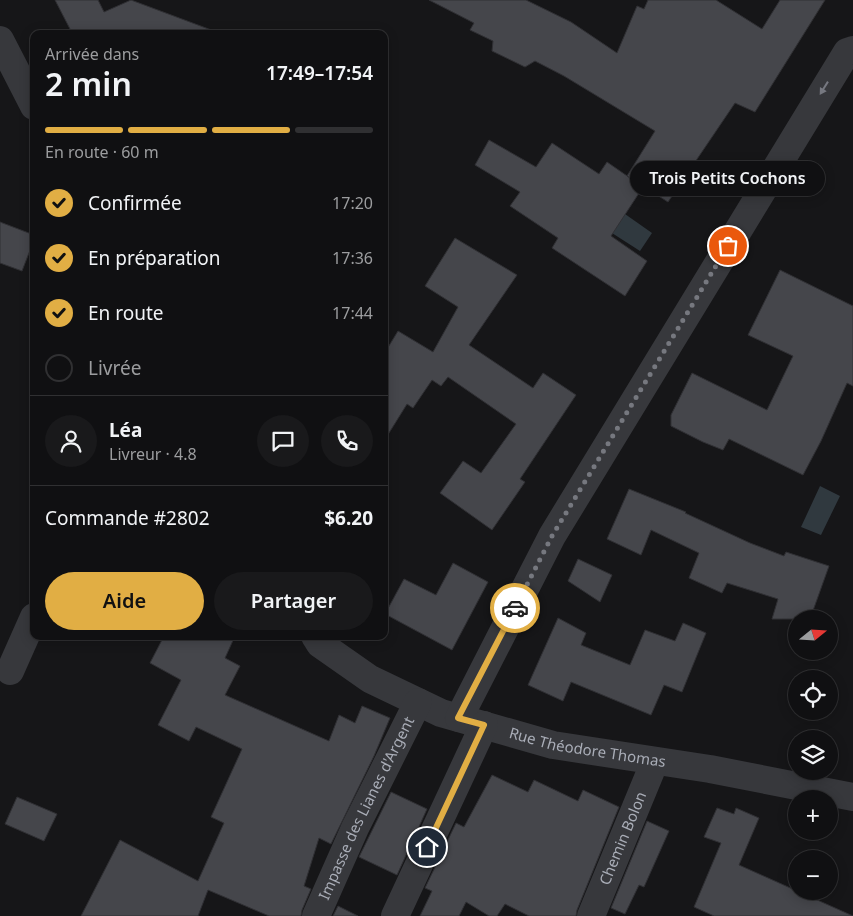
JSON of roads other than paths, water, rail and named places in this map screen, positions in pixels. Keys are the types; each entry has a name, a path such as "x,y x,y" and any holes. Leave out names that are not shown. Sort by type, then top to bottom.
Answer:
{"street":[{"path":"0,40 30,98"},
{"path":"458,718 552,536 802,124 847,52 853,50"},
{"path":"10,671 30,626"},
{"name":"Rue Théodore Thomas","path":"318,640 320,644 370,679 440,713 553,745 710,769 853,797"},
{"name":"Impasse des Lianes d'Argent","path":"316,916 355,828 418,702"},
{"path":"395,916 484,725"},
{"name":"Chemin Bolon","path":"591,916 655,761"}],"place":[{"name":"Trois Petits Cochons","path":"728,246"}]}
